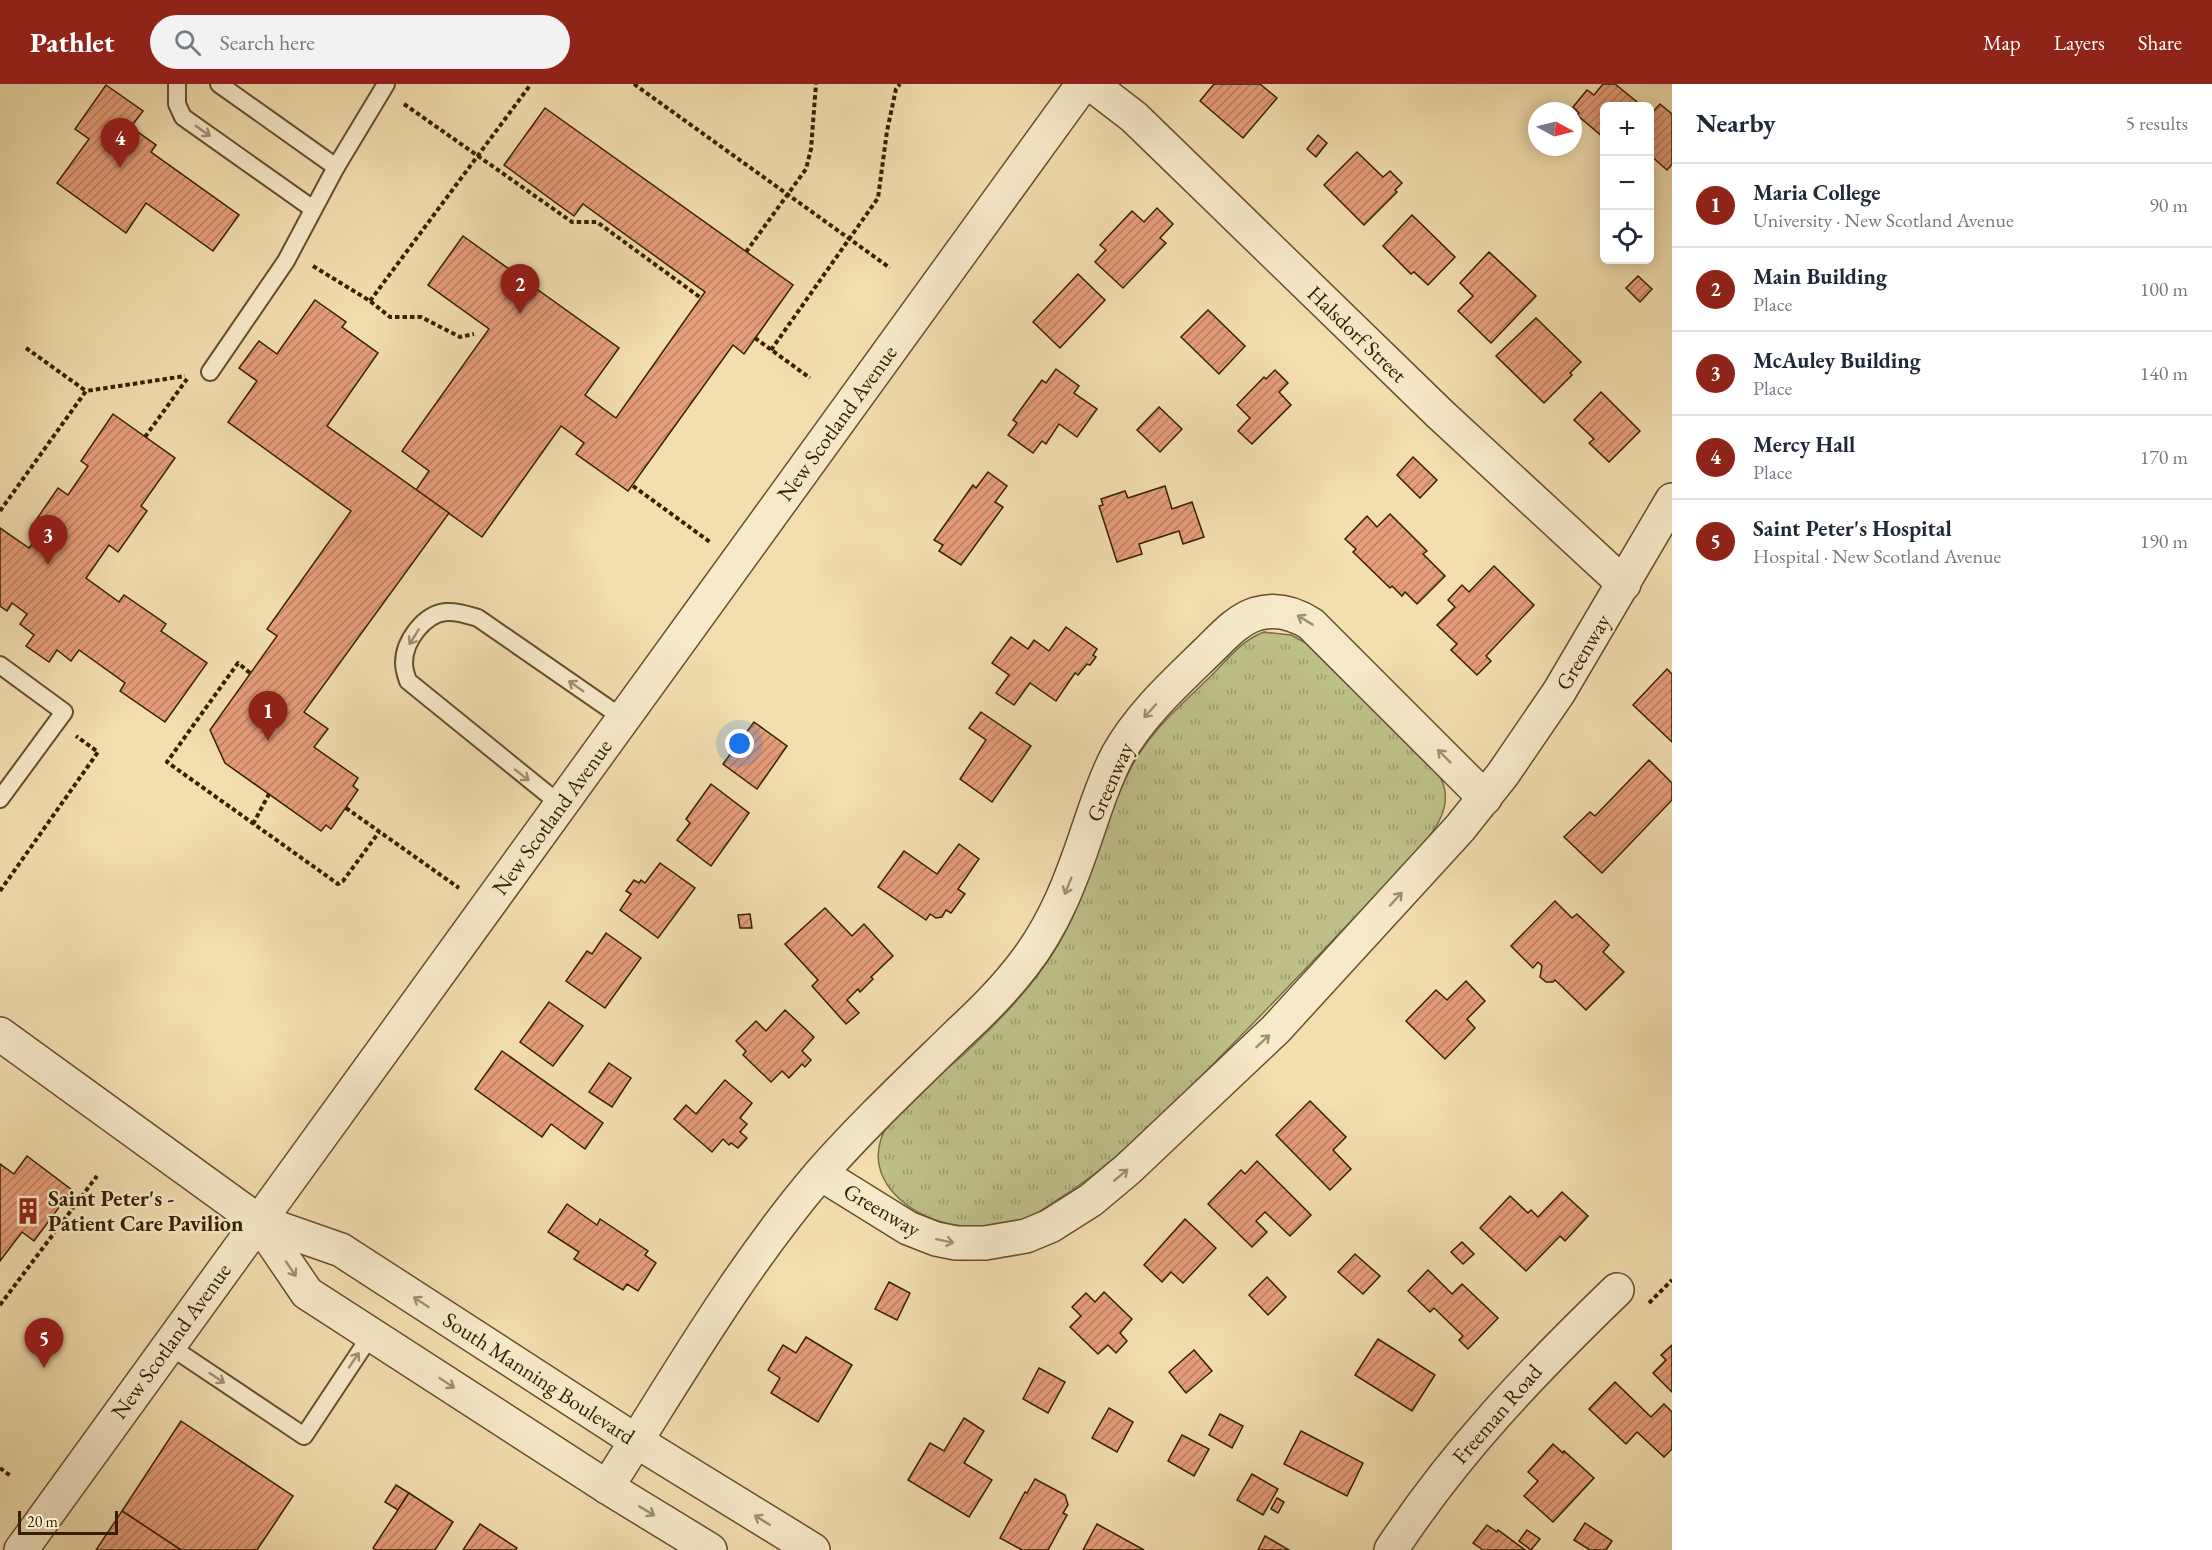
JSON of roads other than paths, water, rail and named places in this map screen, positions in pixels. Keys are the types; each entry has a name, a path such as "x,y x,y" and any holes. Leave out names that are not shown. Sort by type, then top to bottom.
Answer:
{"street":[{"name":"New Scotland Avenue","path":"21,1550 1083,84"},
{"name":"Halsdorf Street","path":"1091,84 1134,117 1440,414 1624,584"},
{"name":"Greenway","path":"821,1174 908,1228 945,1242 968,1244 1026,1236 1050,1226 1091,1200 1128,1169 1276,1029 1434,858 1485,798 1559,692 1672,500"},
{"name":"Greenway","path":"607,1487 759,1252 821,1174 885,1104 995,999 1022,967 1051,924 1060,905 1104,785 1118,754 1133,731 1174,685 1232,628 1259,613 1282,612 1298,616 1311,624 1485,798"},
{"name":"South Manning Boulevard","path":"0,1034 258,1221 341,1250 636,1441 813,1550"},
{"name":"South Manning Boulevard","path":"258,1221 307,1293 607,1487 710,1550"},
{"name":"Freeman Road","path":"1391,1550 1432,1490 1488,1421 1548,1356 1617,1290"}],"lane":[{"path":"177,84 177,104 183,117 313,209"},
{"path":"219,84 336,167"},
{"path":"210,372 291,253 336,167 385,87"},
{"path":"561,805 408,681 405,671 405,653 416,631 434,615 444,612 462,613 478,618 624,719"},
{"path":"0,665 64,712 0,799"},
{"path":"168,1345 304,1436 371,1335"}],"place":[{"name":"Mercy Hall","path":"120,168"},
{"name":"Main Building","path":"520,314"},
{"name":"McAuley Building","path":"48,565"},
{"name":"Maria College","path":"268,741"},
{"name":"Saint Peter's - Patient Care Pavilion","path":"28,1211"},
{"name":"Saint Peter's Hospital","path":"44,1368"}]}
